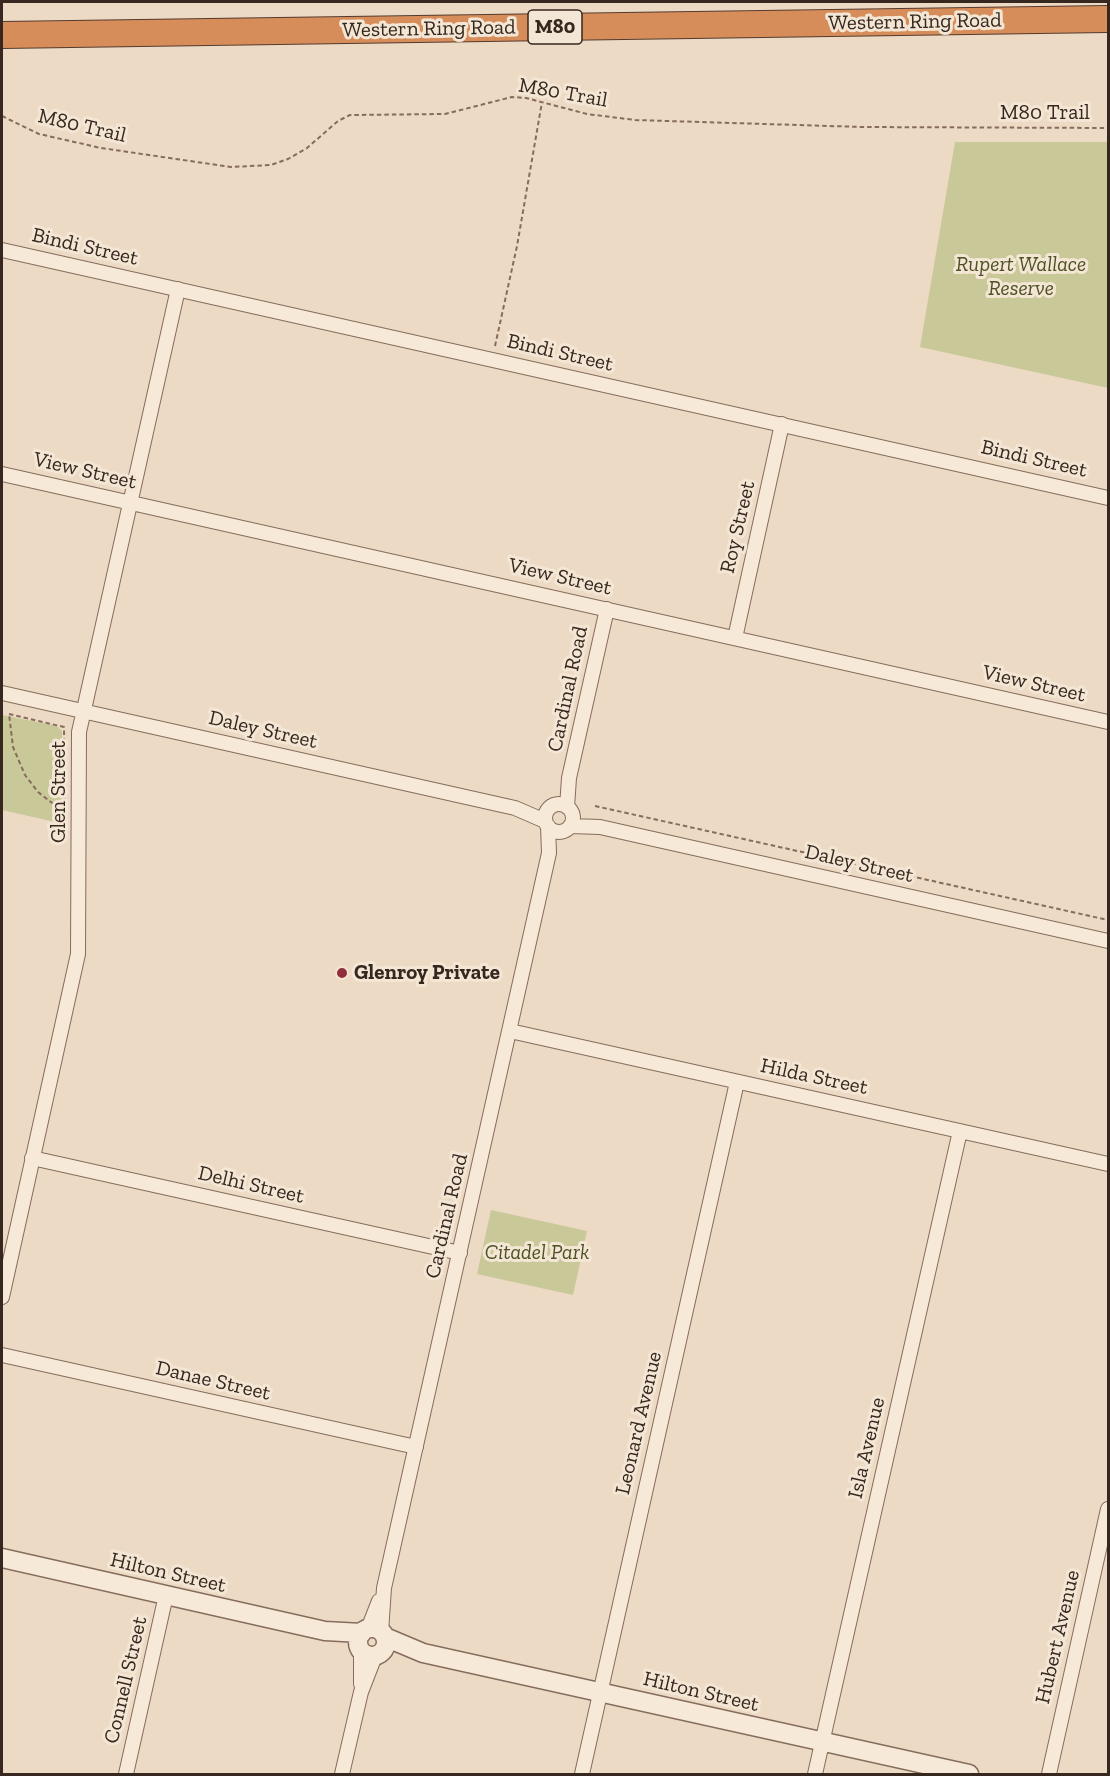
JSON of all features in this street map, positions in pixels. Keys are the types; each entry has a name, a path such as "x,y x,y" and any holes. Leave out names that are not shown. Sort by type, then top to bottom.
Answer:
{"highway":[{"name":"Western Ring Road","path":"2,35 1108,19"}],"street":[{"name":"Bindi Street","path":"2,250 1108,498"},
{"name":"Glen Street","path":"2,1297 80,940 78,743 83,711 178,290"},
{"name":"Roy Street","path":"735,638 782,424"},
{"name":"View Street","path":"2,474 1108,722"},
{"name":"Cardinal Road","path":"342,1774 549,853 570,778 607,609"},
{"name":"Daley Street","path":"2,693 1108,941"},
{"name":"Hilda Street","path":"510,1031 1108,1164"},
{"name":"Leonard Avenue","path":"582,1774 737,1082"},
{"name":"Isla Avenue","path":"816,1774 960,1131"},
{"name":"Delhi Street","path":"32,1158 460,1253"},
{"name":"Danae Street","path":"2,1355 416,1448"},
{"name":"Hubert Avenue","path":"1049,1774 1108,1509"},
{"name":"Hilton Street","path":"2,1558 969,1774"},
{"name":"Connell Street","path":"126,1774 166,1595"}],"path":[{"name":"M80 Trail","path":"2,116 39,134 101,148 187,162 249,167 288,159 307,148 338,121 350,115 445,114 512,97 608,117 679,122 901,128 1108,128"},
{"path":"492,359 517,246 542,102"},
{"path":"9,714 64,727 65,813 38,792 25,775 13,747 9,714"},
{"path":"595,806 1108,920"}],"green space":[{"name":"Rupert Wallace Reserve","path":"955,142 1108,142 1108,388 920,347"},
{"path":"2,715 57,726 62,731 64,824 2,810"},
{"name":"Citadel Park","path":"491,1210 587,1231 573,1295 477,1274"}],"place":[{"name":"Glenroy Private","path":"342,973"}]}
